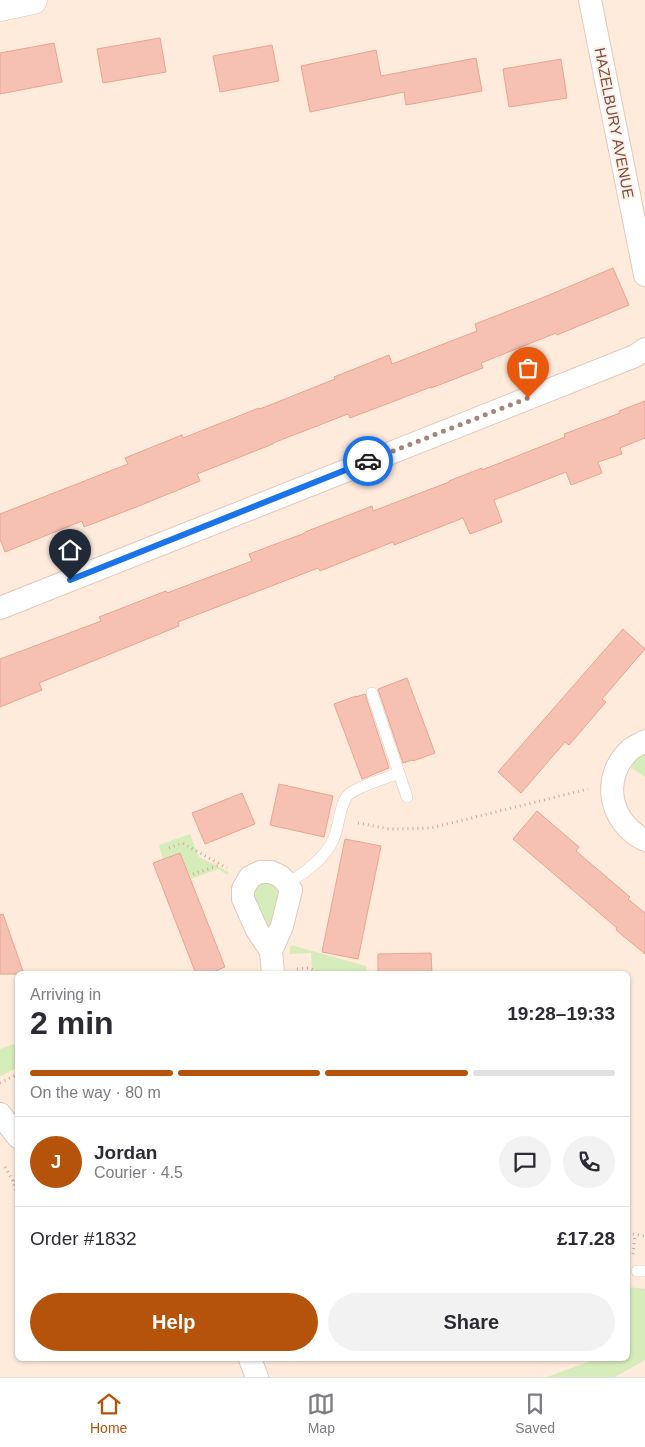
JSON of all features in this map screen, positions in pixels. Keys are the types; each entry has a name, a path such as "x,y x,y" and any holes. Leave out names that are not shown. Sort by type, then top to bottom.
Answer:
{"street":[{"path":"0,7 33,0"},
{"name":"HAZELBURY AVENUE","path":"590,0 645,276"},
{"path":"0,608 626,359 645,349"},
{"path":"645,741 632,749 619,763 612,781 612,799 618,817 635,835 645,840"},
{"path":"271,951 282,926 291,890 287,882 280,876 271,872 260,872 250,877 243,889 243,899 257,930 284,971"},
{"path":"0,1114 15,1133"},
{"path":"251,1361 257,1377"}],"lane":[{"path":"372,693 407,797"},
{"path":"287,882 300,876 326,851 334,838 344,802 348,795 399,773"}],"path":[{"path":"354,822 390,829 431,828 594,787"},
{"path":"169,848 182,843 235,872"},
{"path":"194,874 220,864"},
{"path":"284,971 310,968 315,971"},
{"path":"0,1083 15,1076"},
{"path":"5,1168 15,1188"},
{"path":"630,1233 645,1236"}],"green space":[{"path":"643,752 645,756 645,777 627,765"},
{"path":"190,834 199,857 229,872 227,875 218,869 191,879 180,853 163,859 159,845"},
{"path":"271,880 280,889 271,927 266,927 253,894 256,884"},
{"path":"291,945 366,966 367,971 312,971 311,953 289,954"},
{"path":"15,1044 15,1069 0,1076 0,1049"},
{"path":"630,1287 645,1289 645,1360 615,1377 547,1377 591,1361 630,1361"}],"building":[{"path":"160,38 166,72 103,83 97,49"},
{"path":"54,43 62,82 0,94 0,53"},
{"path":"272,45 279,81 220,92 213,56"},
{"path":"376,50 381,76 476,58 482,91 406,105 404,92 310,112 301,66"},
{"path":"561,59 567,98 509,107 503,69"},
{"path":"613,268 629,305 557,335 556,333 481,363 483,368 350,418 348,414 197,474 200,481 139,506 84,527 82,521 5,552 0,539 0,514 128,464 125,458 182,435 183,438 260,409 389,355 392,364 477,331 475,324"},
{"path":"645,401 645,438 620,448 622,454 598,462 602,473 571,485 566,472 494,500 502,522 470,534 463,518 394,545 393,542 320,571 318,568 178,622 179,626 39,683 42,690 0,707 0,659 101,621 99,617 252,561 249,554 372,506 373,511 482,468 482,470 565,437 564,434 620,413 619,411"},
{"path":"623,629 645,649 602,699 606,702 569,745 565,742 521,793 498,772"},
{"path":"407,678 435,753 403,763 378,689"},
{"path":"365,694 389,768 362,779 334,704"},
{"path":"279,784 333,796 324,837 270,825"},
{"path":"242,793 255,824 205,844 192,813"},
{"path":"537,811 579,847 576,851 630,897 628,899 645,913 645,954 513,839"},
{"path":"345,839 381,846 358,959 322,952"},
{"path":"180,853 225,967 216,971 195,971 153,863"},
{"path":"3,914 23,971 15,971 15,974 0,974 0,915"},
{"path":"431,953 432,971 378,971 378,954"}],"way so far":[{"path":"368,461 528,398"}],"route":[{"path":"70,580 368,461"}]}
